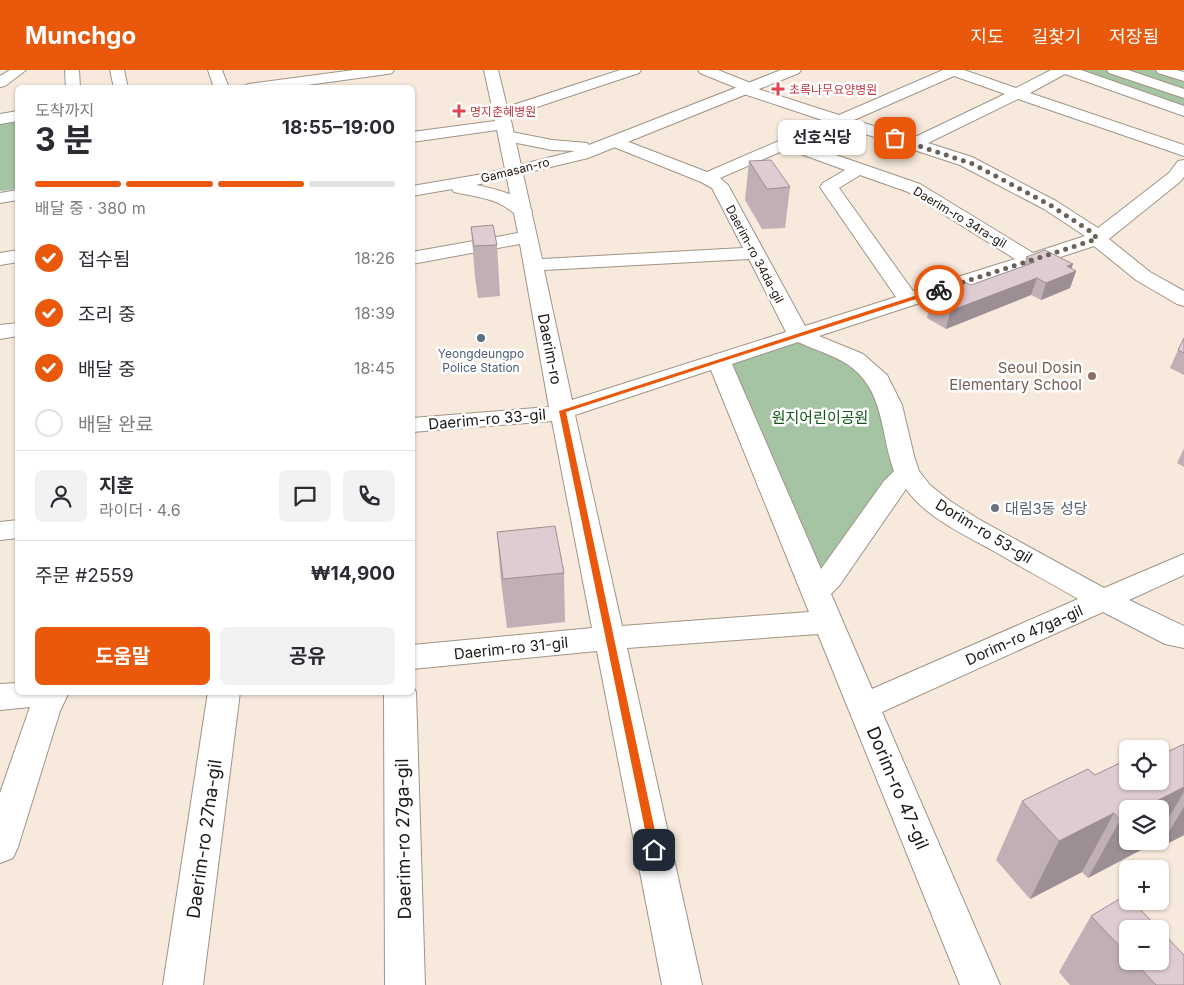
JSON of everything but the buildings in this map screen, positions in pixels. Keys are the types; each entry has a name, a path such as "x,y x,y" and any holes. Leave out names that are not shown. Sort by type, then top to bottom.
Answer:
{"street":[{"path":"0,83 19,70"},
{"path":"72,70 73,85"},
{"path":"117,70 121,85"},
{"path":"215,70 221,85"},
{"name":"Daerim-ro","path":"491,70 515,170 562,411 682,985"},
{"path":"415,137 504,125 594,76 634,70"},
{"path":"705,70 745,88 973,164 1050,205 1093,233 1097,239 1143,276 1184,300"},
{"name":"Gamasan-ro","path":"415,191 483,179 582,154 794,70"},
{"path":"914,144 1062,70"},
{"path":"1067,70 1184,111"},
{"path":"1114,70 1184,94"},
{"path":"1163,70 1184,77"},
{"path":"504,125 552,144 610,144 707,178 952,71 1184,151"},
{"path":"261,85 303,75 393,73"},
{"path":"1123,103 1142,96"},
{"path":"1086,118 1107,110"},
{"path":"0,119 15,116"},
{"name":"Daerim-ro 34ra-gil","path":"786,143 914,188 1031,260"},
{"path":"1097,239 1175,177 1184,164"},
{"path":"858,169 829,187 909,300"},
{"name":"Daerim-ro 34da-gil","path":"707,178 719,185 799,335"},
{"path":"415,257 525,224 513,203 488,194 458,188 433,188"},
{"path":"0,198 15,196"},
{"name":"Daerim-ro 33-gil","path":"415,425 546,415 562,411 1097,239"},
{"path":"533,265 754,253"},
{"path":"0,259 15,256"},
{"path":"0,332 15,330"},
{"name":"Dorim-ro 53-gil","path":"799,335 855,359 879,380 890,405 901,456 907,472 921,491 940,507 970,526 1104,600 1176,636 1184,637"},
{"name":"Dorim-ro 47-gil","path":"719,361 980,985"},
{"path":"816,592 829,579 893,487 907,472"},
{"path":"0,531 15,529"},
{"name":"Dorim-ro 47ga-gil","path":"863,707 1184,564"},
{"path":"610,638 828,622"},
{"name":"Daerim-ro 31-gil","path":"415,657 610,638"},
{"name":"Daerim-ro 27na-gil","path":"183,985 224,695"},
{"name":"Daerim-ro 27ga-gil","path":"400,695 405,985"},
{"path":"0,698 49,699 0,847"}],"green space":[{"path":"1076,70 1154,70 1184,80 1184,107"},
{"path":"15,119 15,189 0,191 0,121"},
{"name":"원지어린이공원","path":"803,341 837,353 872,379 899,470 820,576 728,364"}],"way so far":[{"path":"895,138 973,164 1050,205 1093,233 1097,239 939,290"}],"place":[{"name":"초록나무요양병원","path":"778,89"},
{"name":"명지춘혜병원","path":"459,111"},
{"name":"선호식당","path":"895,138"},
{"name":"Yeongdeungpo Police Station","path":"481,338"},
{"name":"Seoul Dosin Elementary School","path":"1092,376"},
{"name":"대림3동 성당","path":"995,508"}],"route":[{"path":"654,850 562,411 939,290"}]}
